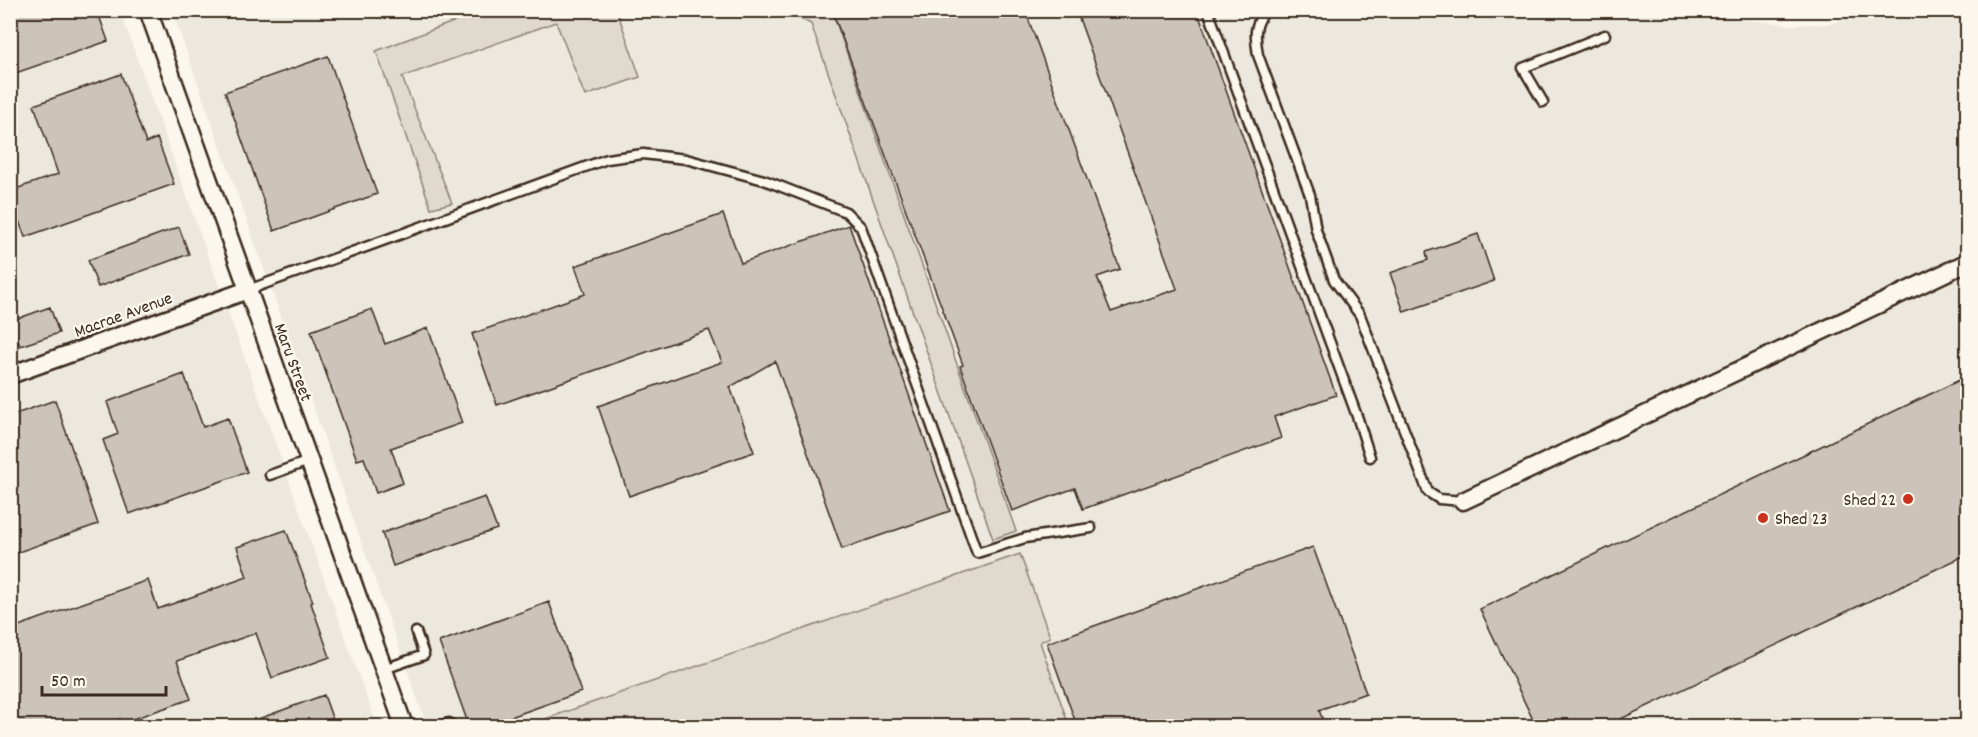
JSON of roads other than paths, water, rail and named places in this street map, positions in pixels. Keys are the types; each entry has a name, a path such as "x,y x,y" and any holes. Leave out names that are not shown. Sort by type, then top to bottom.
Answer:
{"street":[{"name":"Maru Street","path":"148,10 404,726"},
{"path":"1463,501 1968,262"},
{"name":"Macrae Avenue","path":"10,375 248,290"}],"lane":[{"path":"1209,10 1370,457"},
{"path":"1266,10 1257,21 1255,36 1258,54 1310,195 1316,230 1334,280 1360,315 1428,492 1439,499 1463,501"},
{"path":"1543,102 1523,68 1605,35"},
{"path":"248,290 607,159 643,154 672,156 764,180 846,212 861,226 977,554 1025,538 1091,528"},
{"path":"270,475 309,461"},
{"path":"384,669 424,655 416,632"},
{"path":"439,726 449,723"}],"place":[{"name":"Shed 22","path":"1908,499"},
{"name":"Shed 23","path":"1763,518"}]}
